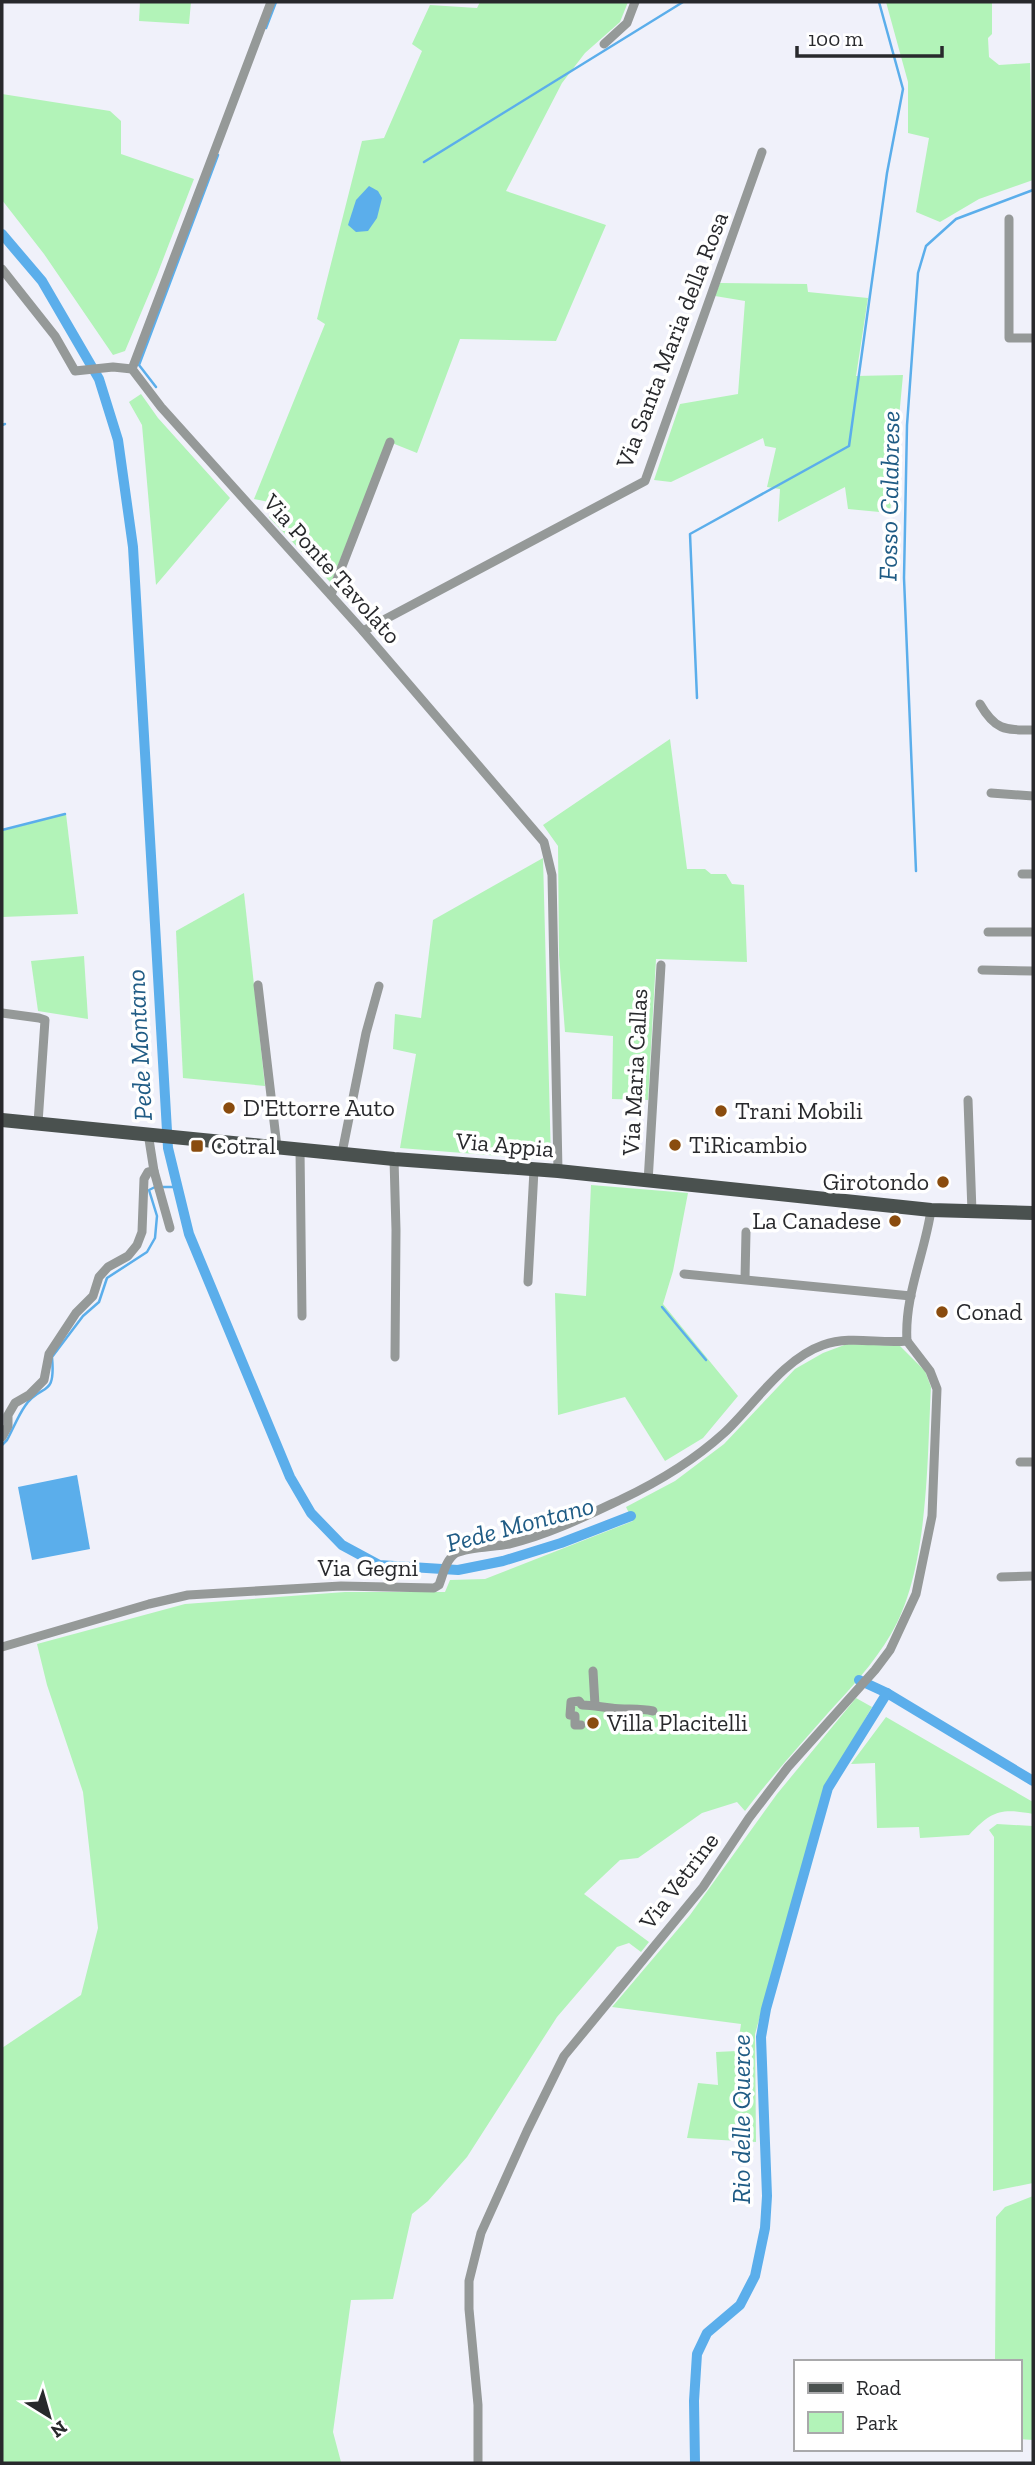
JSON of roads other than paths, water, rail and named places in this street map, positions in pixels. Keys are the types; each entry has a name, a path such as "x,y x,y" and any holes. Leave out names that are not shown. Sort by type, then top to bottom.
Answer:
{"main road":[{"name":"Via Appia","path":"2,1120 558,1171 931,1210 1033,1213"}],"street":[{"path":"2,269 55,336 75,371 105,367 132,369 271,2"},
{"path":"604,44 627,23 635,2"},
{"name":"Via Santa Maria della Rosa","path":"363,631 645,481 762,152"},
{"path":"1009,219 1009,338 1033,338"},
{"name":"Via Ponte Tavolato","path":"132,369 162,407 363,631 544,842 552,875 558,1171"},
{"path":"331,595 390,442"},
{"path":"980,704 989,719 1000,727 1033,730"},
{"path":"991,793 1033,796"},
{"path":"1022,874 1033,874"},
{"path":"988,932 1033,932"},
{"name":"Via Maria Callas","path":"649,1182 661,965"},
{"path":"982,970 1033,971"},
{"path":"258,985 277,1147"},
{"path":"342,1153 366,1033 379,986"},
{"path":"2,1013 45,1020 38,1123"},
{"path":"968,1100 972,1212"},
{"path":"149,1134 154,1171 170,1228"},
{"path":"300,1149 303,1317"},
{"path":"394,1158 395,1357"},
{"path":"528,1282 534,1170"},
{"path":"2,1437 8,1426 8,1415 15,1403 29,1395 44,1380 49,1354 76,1313 93,1296 99,1277 108,1267 128,1256 137,1245 142,1232 144,1179 148,1172 154,1171"},
{"path":"907,1340 906,1326 911,1296 931,1210"},
{"path":"745,1279 746,1232"},
{"path":"684,1273 911,1296"},
{"name":"Via Gegni","path":"2,1647 188,1595 268,1588 434,1588 439,1585 449,1560 457,1553 510,1544 553,1530 625,1498 680,1469 726,1431 774,1379 803,1356 821,1346 841,1340 907,1340"},
{"name":"Via Vetrine","path":"478,2463 478,2406 469,2280 481,2232 564,2056 703,1887 749,1818 788,1768 890,1650 916,1594 932,1516 937,1390 930,1371 907,1340"},
{"path":"1020,1462 1033,1462"},
{"path":"1001,1577 1033,1576"},
{"path":"593,1671 595,1705"},
{"path":"582,1726 575,1725 575,1716 570,1716 571,1702 653,1711"}],"water":[{"path":"369,186 378,191 382,198 377,218 368,231 356,232 348,225 356,200"},
{"path":"77,1475 90,1549 32,1560 18,1487"}],"waterway":[{"path":"266,28 276,2"},
{"path":"424,162 683,2"},
{"path":"697,698 690,534 849,446 887,173 903,89 879,2"},
{"path":"156,387 139,365 218,155"},
{"name":"Fosso Calabrese","path":"916,871 904,578 907,425 918,273 926,246 956,219 1033,190"},
{"name":"Pede Montano","path":"2,234 42,281 99,379 118,440 133,547 168,1148 189,1234 290,1477 311,1513 342,1545 379,1565 458,1570 503,1561 561,1543 631,1516"},
{"path":"2,830 65,814"},
{"path":"2,1445 25,1406 49,1385 53,1370 52,1357 83,1316 99,1302 107,1278 147,1252 155,1238 157,1216 149,1190 155,1187"},
{"path":"162,1187 177,1187"},
{"path":"662,1307 706,1360"},
{"name":"Pede Montano","path":"859,1680 887,1693 1033,1781"},
{"name":"Rio delle Querce","path":"695,2463 694,2401 697,2354 707,2333 740,2305 755,2276 765,2228 767,2196 761,2037 766,2009 828,1788 887,1693"}],"place":[{"name":"D'Ettorre Auto","path":"229,1108"},
{"name":"Trani Mobili","path":"721,1111"},
{"name":"TiRicambio","path":"675,1145"},
{"name":"Cotral","path":"197,1146"},
{"name":"Girotondo","path":"943,1182"},
{"name":"La Canadese","path":"895,1221"},
{"name":"Conad","path":"942,1312"},
{"name":"Villa Placitelli","path":"593,1723"}]}
